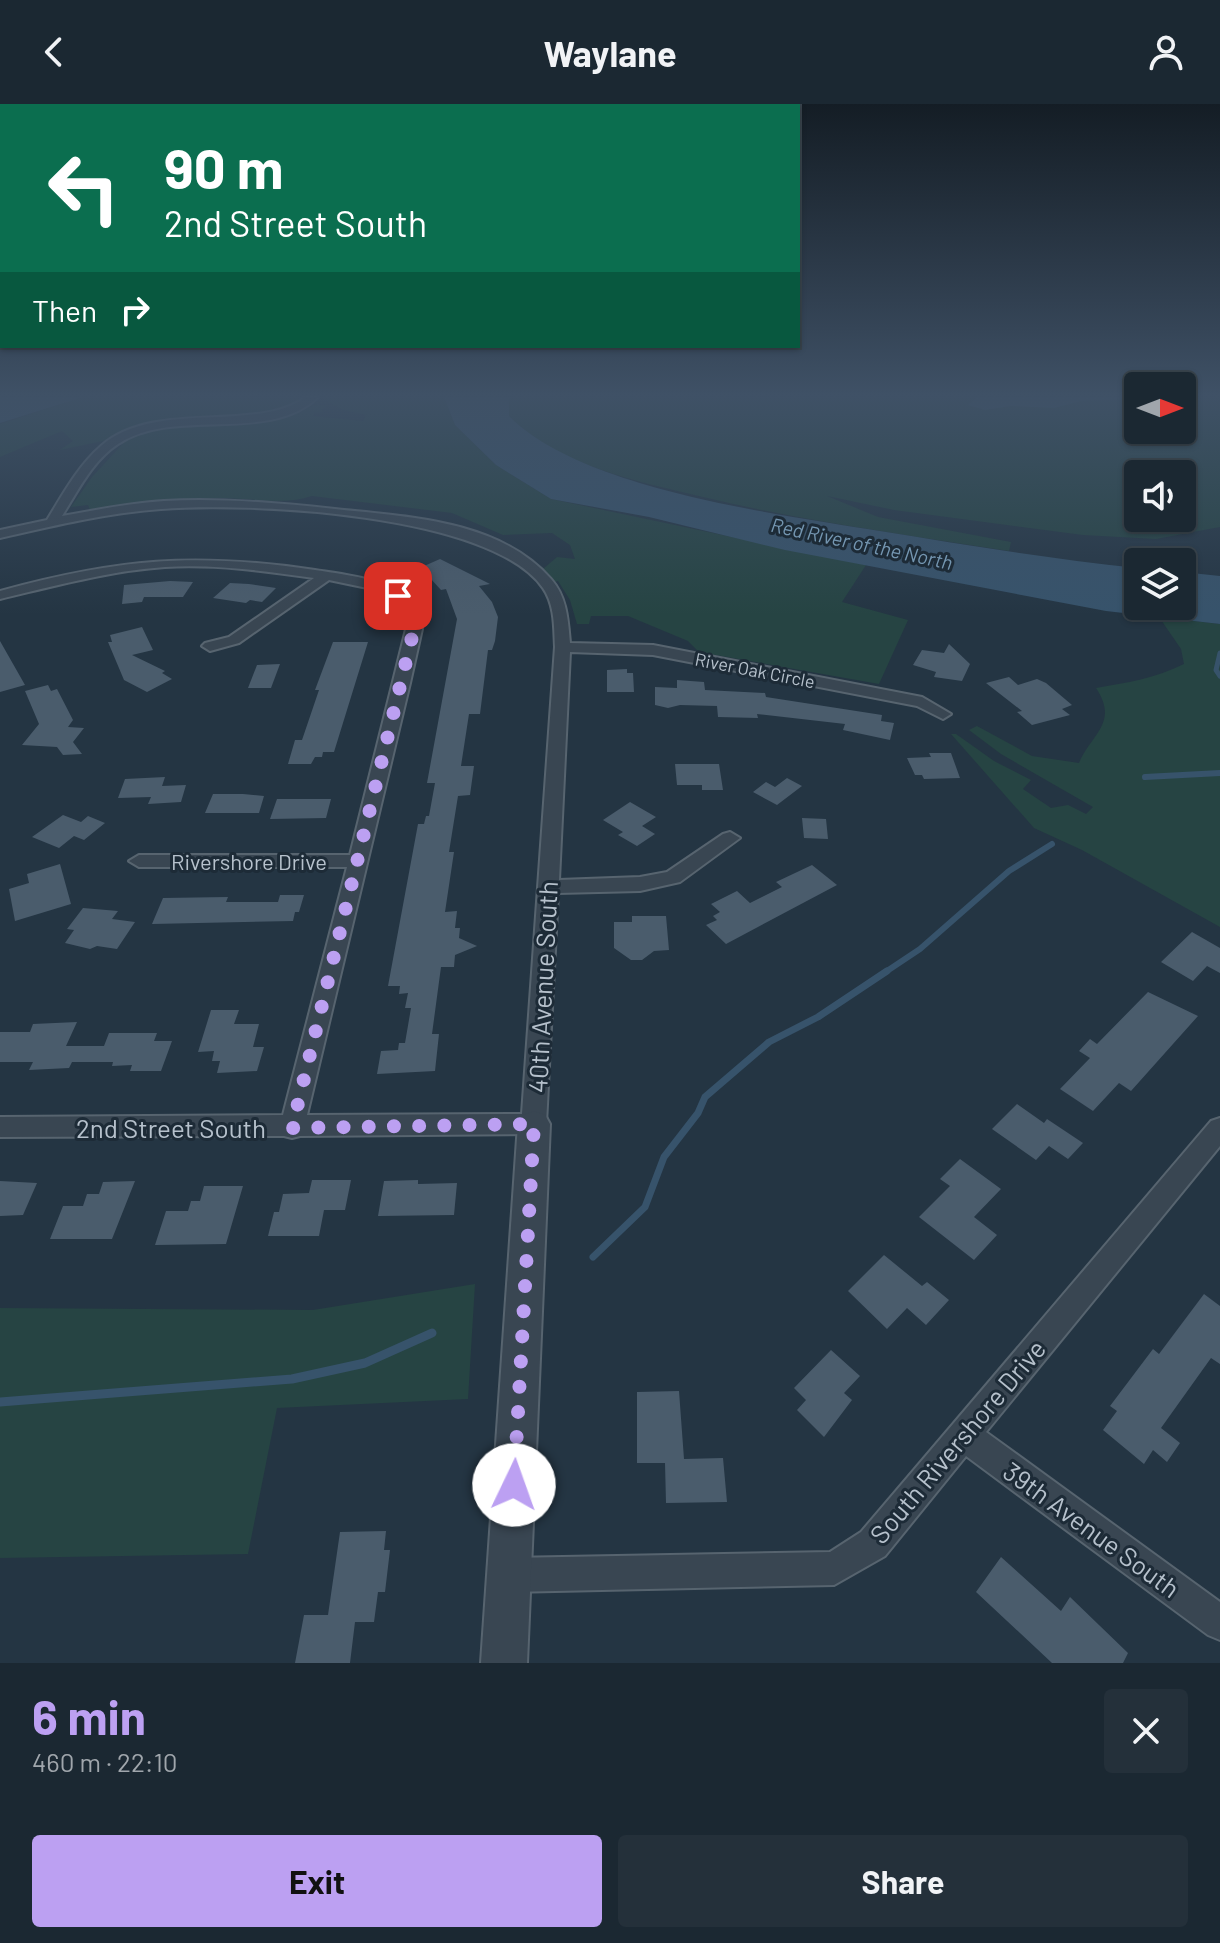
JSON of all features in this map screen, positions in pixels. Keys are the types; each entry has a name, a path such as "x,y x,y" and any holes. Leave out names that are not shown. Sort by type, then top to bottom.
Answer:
{"street":[{"path":"51,523 87,470"},
{"name":"40th Avenue South","path":"0,534 101,512 158,505 251,503 417,522 450,529 494,545 524,563 548,584 561,611 563,647 504,1663"},
{"path":"0,595 97,572 189,562 326,576 382,587 413,610 414,629 292,1128"},
{"path":"210,646 234,640 326,576"},
{"name":"River Oak Circle","path":"563,647 653,650 922,702 943,714"},
{"path":"548,887 640,884 673,877 730,838"},
{"name":"Rivershore Drive","path":"139,861 359,861"},
{"name":"2nd Street South","path":"0,1127 292,1128 534,1124"},
{"name":"South Rivershore Drive","path":"509,1575 768,1572 834,1568 873,1544 1220,1128"},
{"name":"39th Avenue South","path":"964,1435 1220,1623"}],"green space":[{"path":"99,470 504,470 551,499 866,565 842,602 908,620 879,684 699,652 688,641 628,616 591,616 589,624 577,624 570,600 558,581 555,582 543,569 557,557 575,559 570,545 552,533 503,535 452,513 312,496 278,501 187,499 90,510 88,505 71,507"},
{"path":"602,470 1124,470 1124,532 1193,532 1156,539 1083,535 894,510 827,496 878,517 1011,542 1009,551 817,520 677,491"},
{"path":"1196,470 1220,470 1220,527 1196,532"},
{"path":"1161,620 1220,624 1220,927 1082,850 1034,828 951,734 956,734 994,761 1031,780 1023,789 1051,808 1068,805 1086,814 1093,807 1001,754 969,730 977,726 1032,756 1079,763 1104,719 1105,710 1096,688 1152,676 1184,664 1181,649"},
{"path":"475,1284 468,1399 277,1408 248,1554 0,1558 0,1308 313,1310"}],"water":[{"name":"Red River of the North","path":"504,470 602,470 684,495 737,507 1041,556 1124,566 1124,613 785,550 649,517 551,499"},
{"path":"1196,573 1220,576 1220,624 1185,620 1196,620"}],"building":[{"path":"440,559 490,584 479,586 492,602 498,617 495,641 492,650 488,650 480,714 469,714 461,766 474,766 470,795 458,796 449,852 454,852 445,912 457,911 455,928 460,928 459,938 477,946 455,955 454,967 441,967 432,1034 439,1034 435,1071 377,1074 381,1051 398,1050 399,1043 405,1043 411,1008 405,1008 408,993 399,994 400,986 388,986 418,824 424,824 426,816 429,816 435,783 427,783 457,619 446,589 441,590 430,578 415,570"},
{"path":"193,582 183,597 144,597 142,602 122,604 124,585"},
{"path":"230,583 276,588 262,602 213,598"},
{"path":"142,627 153,650 132,655 165,671 162,673 172,679 147,692 124,680 108,642 112,642 110,635"},
{"path":"0,641 25,685 0,692"},
{"path":"333,642 368,642 334,752 323,752 322,757 315,757 311,764 288,764 295,740 302,740 319,690 315,690"},
{"path":"949,644 970,664 962,681 934,677 936,672 913,665 922,650 944,653"},
{"path":"280,664 271,688 248,688 257,665"},
{"path":"627,669 627,673 633,673 634,692 607,692 607,670"},
{"path":"1009,677 1018,685 1037,679 1046,683 1072,705 1062,709 1070,715 1032,725 1017,712 1022,711 986,683"},
{"path":"677,680 704,682 705,690 765,693 766,697 882,715 881,721 894,723 890,740 843,730 845,724 757,714 758,718 718,717 717,706 680,705 668,708 655,705 655,687 677,688"},
{"path":"48,685 51,691 57,689 73,720 68,727 84,728 73,742 82,754 63,755 57,747 22,745 39,724 25,691"},
{"path":"929,753 951,753 960,778 924,779 922,775 915,775 907,758 931,757"},
{"path":"675,764 719,764 723,790 702,790 702,785 677,785"},
{"path":"165,777 162,786 186,785 181,802 148,804 151,797 118,798 125,779"},
{"path":"787,778 802,786 777,805 753,792 766,782 775,787"},
{"path":"213,794 264,796 259,813 205,813"},
{"path":"277,799 331,799 326,818 270,819"},
{"path":"630,802 656,817 642,826 655,834 637,846 618,835 623,832 603,820"},
{"path":"63,815 81,822 88,816 105,823 84,840 74,836 59,848 32,837"},
{"path":"802,818 826,819 828,839 804,838"},
{"path":"60,864 71,904 15,921 9,889 29,883 27,874"},
{"path":"812,865 837,885 726,944 706,925 717,920 713,916 720,912 711,904 737,891 750,903 782,887 776,882"},
{"path":"280,895 304,895 293,921 152,924 163,898 228,897 226,902 278,902"},
{"path":"83,908 118,911 112,919 135,922 117,949 97,946 90,949 65,943 74,930 67,929"},
{"path":"632,916 666,916 669,950 654,951 642,960 631,960 614,948 614,922 632,922"},
{"path":"1192,932 1220,948 1220,973 1207,966 1193,981 1161,962"},
{"path":"1148,992 1198,1016 1131,1091 1119,1083 1093,1111 1060,1089 1090,1058 1079,1051 1090,1039 1097,1044"},
{"path":"211,1010 239,1010 234,1024 259,1024 253,1047 264,1047 257,1071 217,1073 220,1061 212,1061 214,1051 198,1052"},
{"path":"77,1022 66,1046 104,1046 109,1033 157,1033 154,1041 172,1041 161,1071 130,1071 132,1065 112,1066 113,1062 72,1062 69,1068 29,1070 33,1062 0,1062 0,1032 30,1032 33,1024"},
{"path":"1017,1104 1044,1123 1047,1119 1083,1143 1068,1159 1049,1146 1036,1160 992,1129"},
{"path":"960,1159 1001,1189 974,1217 997,1235 974,1260 919,1217 950,1186 940,1179"},
{"path":"312,1180 351,1180 345,1210 324,1210 319,1236 268,1236 274,1212 279,1212 283,1194 309,1193"},
{"path":"418,1180 418,1184 457,1183 454,1215 378,1216 384,1181"},
{"path":"0,1181 37,1183 23,1215 0,1216"},
{"path":"135,1181 112,1239 50,1239 63,1206 83,1206 87,1194 99,1194 103,1182"},
{"path":"204,1186 243,1186 226,1244 155,1245 166,1211 188,1211 191,1201 200,1201"},
{"path":"884,1255 922,1286 927,1282 949,1300 926,1325 907,1308 887,1329 848,1291"},
{"path":"1204,1294 1220,1306 1220,1364 1211,1358 1161,1428 1180,1443 1167,1462 1153,1450 1144,1464 1103,1430 1117,1411 1110,1406 1153,1349 1159,1354"},
{"path":"831,1350 860,1376 844,1393 852,1400 824,1437 797,1410 806,1400 794,1388"},
{"path":"679,1391 684,1459 723,1458 727,1502 666,1503 665,1463 637,1463 637,1392"},
{"path":"386,1531 384,1550 390,1550 385,1592 378,1592 374,1622 355,1622 350,1663 295,1663 304,1615 328,1615 340,1532"},
{"path":"1001,1557 1061,1611 1070,1597 1128,1653 1123,1663 1052,1663 976,1592"}],"waterway":[{"path":"1220,653 1216,670 1220,676"},
{"path":"1145,777 1220,773"},
{"path":"593,1257 645,1207 664,1157 698,1113 705,1097 769,1042 818,1017 920,949 1009,871 1052,844"},
{"path":"0,1402 292,1379 365,1363 432,1333"}],"route":[{"path":"398,596 413,610 414,629 292,1128 534,1124 514,1485"}]}
